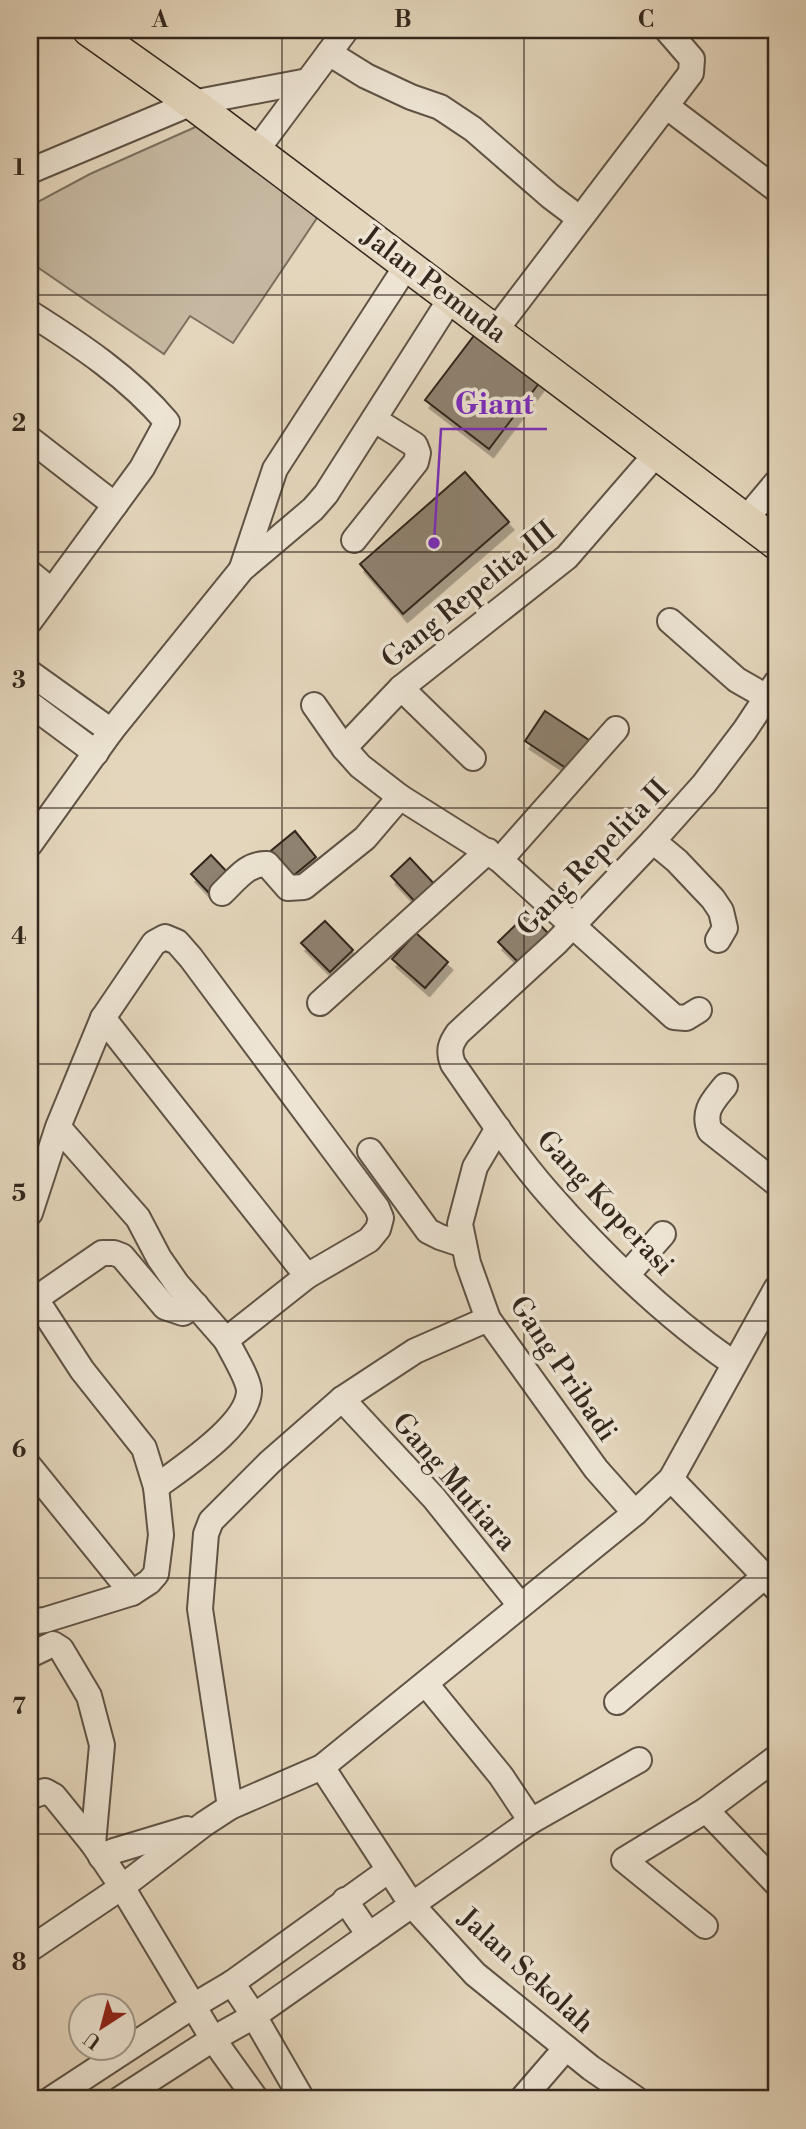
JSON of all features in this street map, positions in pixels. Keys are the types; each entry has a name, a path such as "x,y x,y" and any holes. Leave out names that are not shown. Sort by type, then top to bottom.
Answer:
{"main road":[{"name":"Jalan Pemuda","path":"89,30 192,103 776,543"}],"street":[{"path":"495,331 691,73 692,59 667,30"},
{"path":"256,151 338,37 387,86 440,107 579,218"},
{"path":"30,171 192,103 308,81"},
{"path":"666,106 776,189"},
{"path":"242,569 275,469 407,265"},
{"path":"30,844 111,731 242,569 313,509 326,494 451,298"},
{"path":"30,313 65,335 143,393 167,422 142,468 30,621"},
{"path":"354,540 416,462 418,453 415,445 375,420"},
{"path":"30,439 115,505"},
{"name":"Gang Repelita III","path":"344,748 401,688 567,557 657,453"},
{"path":"745,520 776,483"},
{"path":"30,573 52,591"},
{"path":"670,621 737,680 771,690"},
{"path":"30,673 111,731"},
{"path":"401,688 473,758"},
{"name":"Gang Repelita II","path":"453,1064 449,1053 451,1042 458,1033 573,927 653,841 704,784 771,690"},
{"path":"30,704 96,752"},
{"path":"314,705 360,766 400,797 494,856 674,1017 687,1018 699,1010"},
{"path":"320,1003 494,856 616,729"},
{"path":"222,893 246,869 258,863 267,864 288,888 304,887 365,838 400,797"},
{"path":"653,841 677,861 721,911 725,928 718,940"},
{"path":"30,1213 58,1127 103,1017 154,943 164,937 177,942 377,1208 381,1218 378,1229 369,1240 307,1276 226,1340"},
{"path":"103,1017 307,1276"},
{"name":"Gang Koperasi","path":"453,1064 546,1192 668,1314 733,1363"},
{"path":"725,1086 708,1107 707,1123 710,1131 776,1183"},
{"path":"58,1127 138,1218 159,1258 226,1340 249,1388 246,1405 237,1418 205,1450 156,1487"},
{"name":"Gang Pribadi","path":"498,1128 475,1167 460,1224 468,1263 488,1318 596,1469 635,1513"},
{"path":"370,1151 428,1231 464,1245"},
{"path":"627,1275 663,1234"},
{"path":"30,1622 45,1620 132,1593 149,1582 156,1574 161,1535 156,1487 144,1448 82,1370 43,1310 32,1298 102,1253 114,1253 122,1256 165,1307 183,1313 196,1305"},
{"path":"30,1949 122,1887 230,1807 322,1767 635,1513 671,1479 776,1289"},
{"path":"230,1807 200,1609 206,1534 211,1521 270,1462 342,1399 415,1351 488,1318"},
{"name":"Gang Mutiara","path":"342,1399 434,1498 520,1605"},
{"path":"30,1467 132,1593"},
{"path":"617,1702 771,1583 671,1479"},
{"path":"30,1655 53,1644 61,1649 89,1696 102,1745 97,1850"},
{"path":"426,1684 501,1776 531,1821"},
{"path":"705,1926 625,1862 626,1859 706,1810 776,1758"},
{"path":"120,2099 254,2016 531,1821 639,1760"},
{"name":"Jalan Sekolah","path":"322,1767 412,1905 475,1973 566,2048 636,2099"},
{"path":"30,1797 39,1792 49,1792 97,1850 213,2039 256,2099"},
{"path":"706,1810 776,1883"},
{"path":"97,1850 114,1851 204,1824"},
{"path":"51,2099 232,1983 389,1870"},
{"path":"345,1900 369,1935"},
{"path":"232,1983 302,2099"},
{"path":"522,2099 566,2048"}],"shaded area":[{"path":"200,125 319,215 233,343 190,316 164,354 30,262 30,206 90,174"}],"building":[{"path":"476,333 540,382 489,449 425,400"},
{"path":"465,472 509,522 403,614 360,564"},
{"path":"545,711 592,742 572,772 525,741"},
{"path":"295,831 316,857 288,880 267,854"},
{"path":"211,855 230,875 210,894 191,874"},
{"path":"410,858 438,888 419,906 391,876"},
{"path":"528,913 548,933 518,962 498,942"},
{"path":"325,921 353,950 330,972 301,943"},
{"path":"416,933 448,962 425,988 392,959"}],"place":[{"name":"Giant","path":"434,543"}]}
